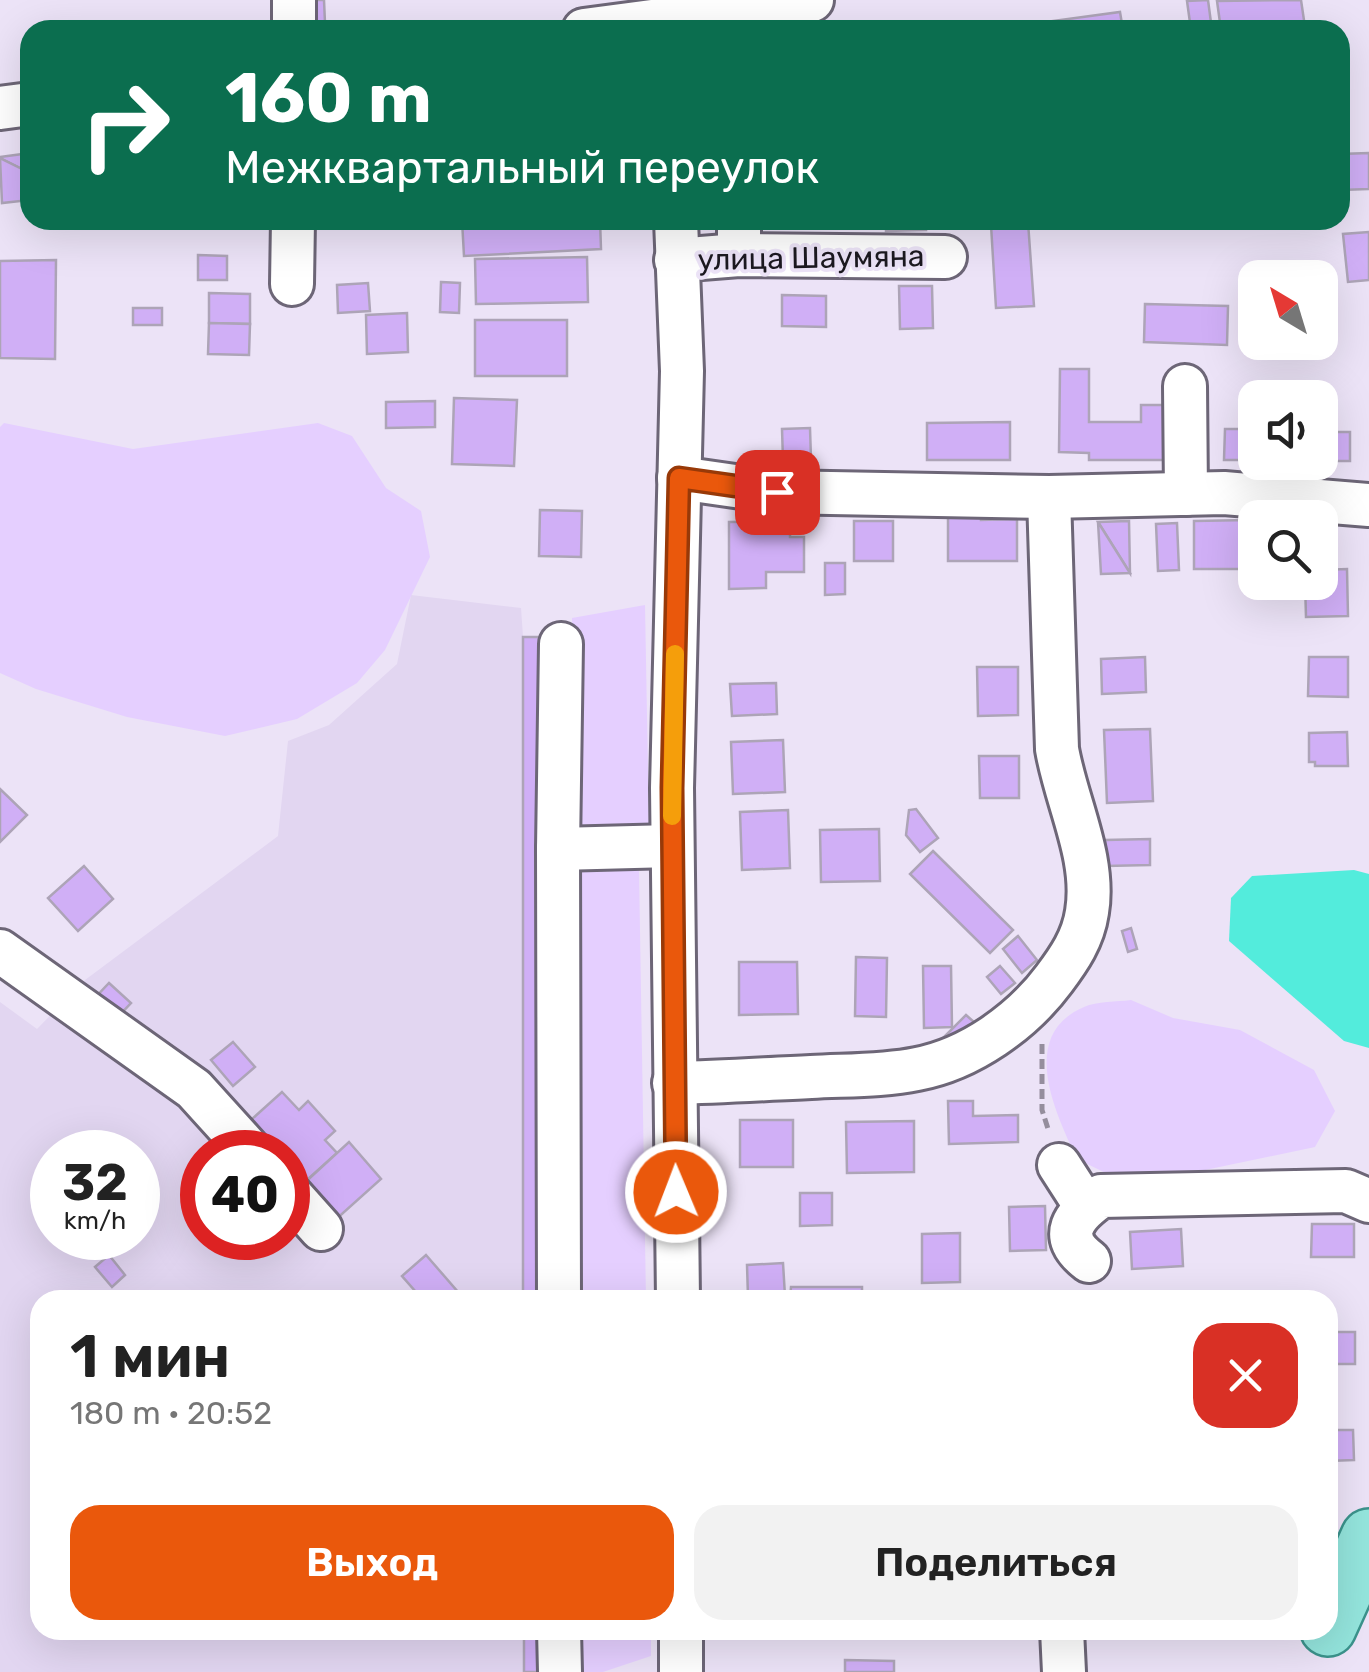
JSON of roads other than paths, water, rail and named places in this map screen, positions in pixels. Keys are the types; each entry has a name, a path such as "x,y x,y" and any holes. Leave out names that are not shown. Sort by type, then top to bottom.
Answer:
{"main road":[{"path":"1338,1605 1369,1537"},
{"path":"1313,1672 1323,1640"}],"street":[{"path":"650,20 812,0"},
{"path":"292,284 293,230"},
{"name":"улица Шаумяна","path":"678,1290 672,846 682,371 676,240 739,238 946,257"},
{"path":"1185,386 1186,494"},
{"path":"679,478 777,492 1049,497 1224,493 1369,504"},
{"path":"674,1083 916,1070 942,1062 982,1043 1033,1006 1080,940 1088,912 1089,881 1057,749 1049,497"},
{"path":"559,1290 561,644"},
{"path":"558,849 672,846"},
{"path":"0,951 194,1089 232,1130"},
{"path":"1059,1166 1086,1207"},
{"path":"1088,1260 1070,1240 1074,1222 1101,1196 1357,1196"},
{"path":"310,1217 322,1230"},
{"path":"560,1640 560,1672"},
{"path":"681,1640 681,1672"},
{"path":"1062,1640 1064,1672"}]}
